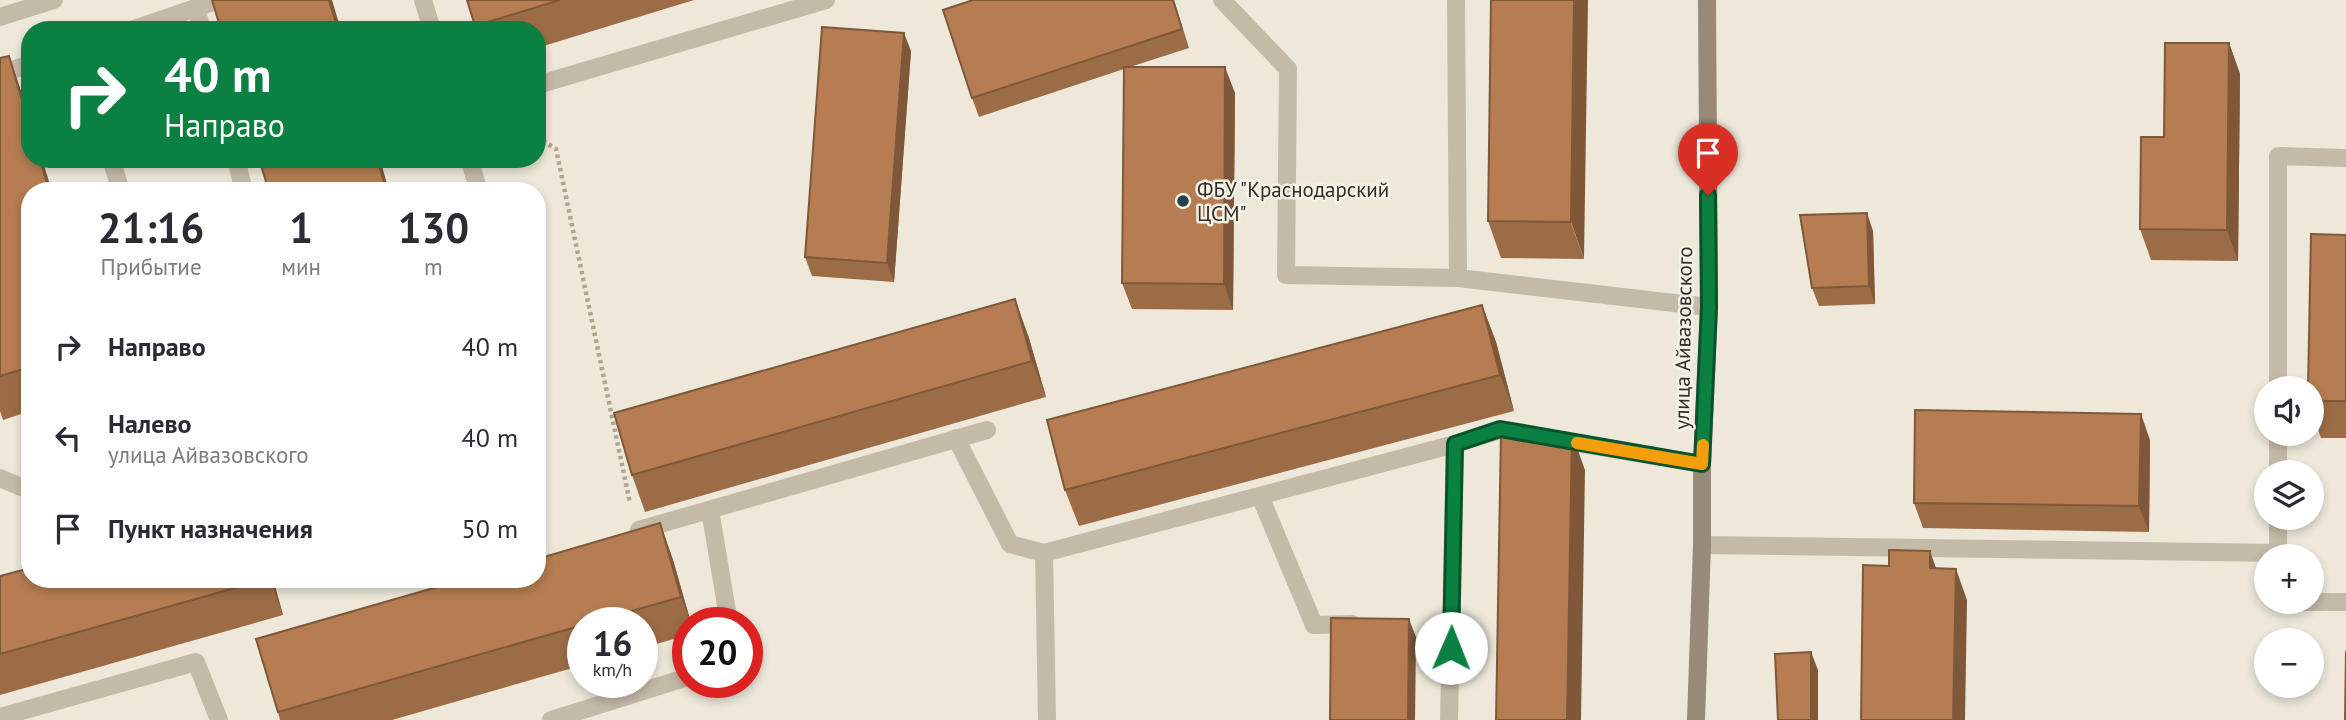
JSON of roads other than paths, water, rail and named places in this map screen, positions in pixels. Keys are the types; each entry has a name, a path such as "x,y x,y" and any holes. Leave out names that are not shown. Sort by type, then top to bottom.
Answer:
{"street":[{"name":"улица Айвазовского","path":"1696,720 1709,307 1707,0"}],"lane":[{"path":"0,17 54,0"},
{"path":"158,21 219,0"},
{"path":"423,0 429,21"},
{"path":"546,82 826,0"},
{"path":"1222,0 1288,69 1286,275 1458,278 1709,307"},
{"path":"1456,0 1458,278"},
{"path":"196,8 200,21"},
{"path":"0,74 21,67"},
{"path":"2278,376 2278,156 2346,158"},
{"path":"957,438 1010,544 1044,553 1455,444 1500,429 1702,464"},
{"path":"636,531 986,430"},
{"path":"1449,720 1455,444"},
{"path":"0,478 21,487"},
{"path":"1260,496 1314,625 1363,624"},
{"path":"710,510 726,607"},
{"path":"1702,545 2254,555"},
{"path":"1044,553 1046,720"},
{"path":"2324,602 2346,602"},
{"path":"0,717 196,662 219,720"},
{"path":"551,720 672,682"}],"place":[{"name":"ФБУ \"Краснодарский ЦСМ\"","path":"1183,201"}]}
